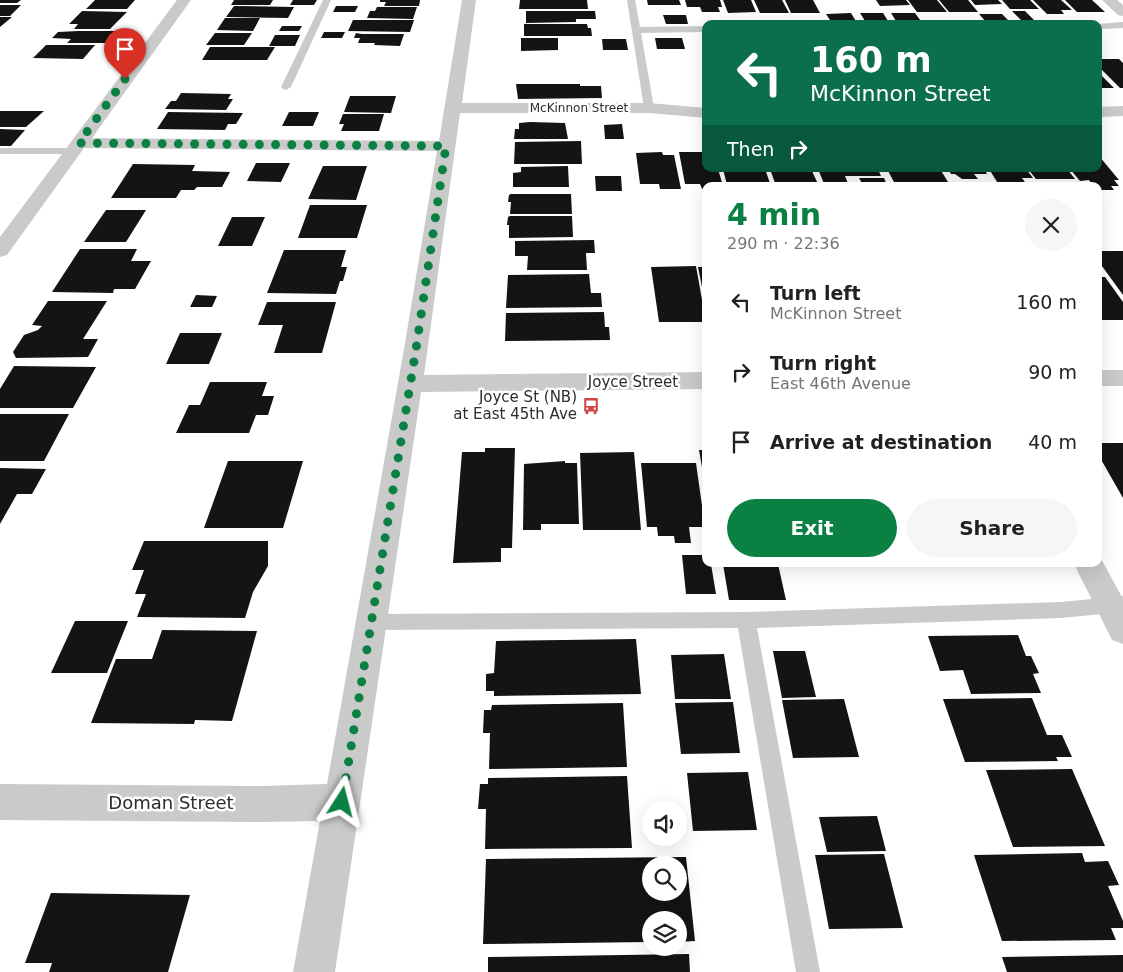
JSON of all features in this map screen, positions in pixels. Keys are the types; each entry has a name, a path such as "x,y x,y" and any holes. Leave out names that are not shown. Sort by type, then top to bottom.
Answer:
{"street":[{"path":"0,251 184,0"},
{"path":"314,972 410,384 469,0"},
{"path":"1109,0 1123,12"},
{"name":"McKinnon Street","path":"452,108 649,108 702,113"},
{"path":"1102,112 1123,111"},
{"path":"76,147 446,146"},
{"path":"1102,378 1123,378"},
{"name":"Joyce Street","path":"410,384 702,381"},
{"path":"1091,567 1119,613"},
{"name":"Doman Street","path":"0,802 263,804 342,802"}],"lane":[{"path":"286,87 327,0"},
{"path":"631,0 649,108"},
{"path":"1102,26 1123,25"},
{"path":"636,30 702,29"},
{"path":"0,151 76,147"},
{"path":"371,622 746,620 1060,610 1119,613"},
{"path":"746,620 808,972"}],"building":[{"path":"0,0 21,0 17,3 0,3"},
{"path":"95,0 135,0 127,9 86,9"},
{"path":"234,0 273,0 270,5 231,5"},
{"path":"293,0 317,0 314,5 290,5"},
{"path":"380,0 420,0 419,6 384,6 386,2 380,2"},
{"path":"520,0 587,0 588,9 519,9"},
{"path":"647,0 679,0 681,5 648,5"},
{"path":"685,0 720,0 722,7 718,7 720,12 702,12 700,7 687,7"},
{"path":"723,0 751,0 756,12 728,13"},
{"path":"754,0 782,0 789,13 760,13"},
{"path":"785,0 813,0 820,13 791,13"},
{"path":"876,0 906,0 910,5 880,6"},
{"path":"908,0 937,0 947,12 917,12"},
{"path":"939,0 968,0 978,12 949,12"},
{"path":"971,0 998,0 1002,4 975,5"},
{"path":"1002,0 1030,0 1039,9 1010,9"},
{"path":"1033,0 1061,0 1072,10 1061,10 1064,14 1047,14"},
{"path":"1065,0 1092,0 1105,12 1077,12"},
{"path":"0,5 21,5 10,16 0,16"},
{"path":"234,6 294,7 288,18 226,17"},
{"path":"336,6 358,6 355,12 333,12"},
{"path":"377,7 417,7 413,19 367,18 370,11 375,11"},
{"path":"82,11 127,12 110,29 74,29 78,24 69,24"},
{"path":"526,11 595,11 596,19 576,19 576,22 526,23"},
{"path":"1012,11 1025,11 1034,20 1021,20"},
{"path":"851,13 855,20 830,20 826,14"},
{"path":"860,13 883,13 887,20 864,20"},
{"path":"891,13 915,13 920,20 895,20"},
{"path":"979,14 1002,14 1008,20 984,20"},
{"path":"663,15 686,15 688,24 666,24"},
{"path":"0,17 12,17 0,27"},
{"path":"225,18 260,18 253,31 217,30"},
{"path":"353,20 414,20 410,32 348,31"},
{"path":"524,24 587,24 588,28 591,28 592,36 524,36"},
{"path":"282,26 302,26 299,31 279,31"},
{"path":"116,31 106,43 67,43 71,39 52,38 58,32"},
{"path":"324,32 345,32 342,38 321,38"},
{"path":"215,33 252,33 244,45 206,45"},
{"path":"356,33 404,34 400,46 358,43 360,38 354,38"},
{"path":"275,35 300,35 295,46 269,46"},
{"path":"521,38 558,38 558,50 521,51"},
{"path":"655,38 682,38 685,49 657,49"},
{"path":"602,39 626,39 628,50 603,50"},
{"path":"46,45 95,45 83,59 33,58"},
{"path":"210,47 275,47 267,60 202,60"},
{"path":"1102,59 1119,59 1123,63 1123,88 1120,88 1102,70"},
{"path":"1102,76 1114,88 1102,88"},
{"path":"516,84 580,84 580,86 601,86 602,98 518,99"},
{"path":"181,93 231,94 228,99 233,99 226,110 165,109 171,101 176,101"},
{"path":"350,96 396,96 391,113 344,112"},
{"path":"0,111 44,111 26,127 0,127"},
{"path":"168,112 243,113 236,124 228,124 225,130 157,129"},
{"path":"289,112 319,112 313,126 282,126"},
{"path":"343,114 384,114 379,131 341,131 344,124 339,124"},
{"path":"519,123 565,123 568,139 514,139 515,129 519,129"},
{"path":"622,124 624,139 605,139 604,125"},
{"path":"0,129 25,130 11,146 0,146"},
{"path":"581,141 582,164 514,164 515,142"},
{"path":"662,152 663,155 674,155 681,189 660,189 659,184 640,184 636,153"},
{"path":"679,152 702,152 702,172 719,172 722,182 702,182 702,189 700,184 685,184"},
{"path":"1102,160 1119,180 1114,180 1119,186 1111,186 1114,190 1102,190 1102,182 1080,181 1072,172 1102,172"},
{"path":"256,163 290,163 281,182 247,181"},
{"path":"133,164 195,165 192,171 230,172 222,187 197,187 194,190 181,190 176,198 111,198"},
{"path":"323,166 367,166 356,200 308,199"},
{"path":"568,166 569,187 513,187 513,173 521,172 521,167"},
{"path":"724,172 766,172 770,182 726,182"},
{"path":"771,172 812,172 817,182 775,182"},
{"path":"819,172 879,172 881,176 845,176 847,182 823,182"},
{"path":"889,172 942,172 948,182 942,182 894,182"},
{"path":"950,172 986,172 987,174 974,174 978,179 962,179 955,174"},
{"path":"991,172 1028,172 1033,178 1022,178 1025,182 997,182"},
{"path":"1030,172 1069,172 1075,179 1036,179"},
{"path":"595,176 621,176 622,191 596,191"},
{"path":"859,178 884,178 886,182 861,182"},
{"path":"571,194 572,214 510,214 511,202 508,202 509,195"},
{"path":"310,205 367,205 357,238 298,238"},
{"path":"106,210 146,210 126,242 84,242"},
{"path":"572,216 573,237 509,238 509,225 507,225 508,217"},
{"path":"232,217 265,217 252,246 218,246"},
{"path":"594,240 595,253 586,253 587,270 527,270 528,256 515,256 515,241"},
{"path":"80,249 137,249 131,261 151,261 135,289 114,289 113,293 52,292"},
{"path":"284,250 346,250 341,267 347,267 343,281 340,281 336,294 267,293"},
{"path":"1102,251 1123,251 1123,295 1102,266"},
{"path":"696,266 702,300 702,322 659,322 651,267"},
{"path":"698,267 702,267 702,287"},
{"path":"589,274 591,293 601,293 602,307 506,308 508,275"},
{"path":"1102,277 1105,277 1123,302 1123,320 1102,320"},
{"path":"196,295 217,296 212,307 190,307"},
{"path":"48,301 107,301 83,339 98,339 88,357 16,358 13,352 24,335 38,330 42,326 32,325"},
{"path":"267,302 336,302 322,353 274,353 283,325 258,325"},
{"path":"604,312 605,327 609,327 610,340 505,341 506,313"},
{"path":"180,333 222,333 209,364 166,364"},
{"path":"14,366 96,367 73,408 0,408 0,389"},
{"path":"210,382 267,382 262,396 274,396 268,415 256,415 249,433 176,433 189,405 200,405"},
{"path":"0,414 69,414 44,461 0,461"},
{"path":"1102,443 1123,443 1123,498 1102,461"},
{"path":"485,448 515,448 512,548 501,548 501,562 453,563 462,452 485,452"},
{"path":"699,450 702,450 702,468"},
{"path":"634,452 641,530 583,530 580,453"},
{"path":"228,461 303,461 283,528 204,528"},
{"path":"565,461 565,463 577,463 579,524 541,524 541,530 523,530 524,464"},
{"path":"641,463 696,463 702,506 702,527 689,527 691,543 675,543 674,536 658,536 657,527 647,527"},
{"path":"0,468 46,469 32,494 17,494 0,524"},
{"path":"144,541 268,541 268,566 253,592 245,618 137,617 146,594 135,594 144,570 132,570"},
{"path":"682,555 702,555 702,567 712,567 716,594 686,594"},
{"path":"724,567 779,567 786,600 729,600"},
{"path":"75,621 128,621 107,673 51,673"},
{"path":"162,630 257,631 232,721 195,720 194,724 91,723 116,659 152,659"},
{"path":"1018,635 1026,656 1031,656 1039,673 1033,674 1041,693 971,694 963,670 940,671 928,636"},
{"path":"636,639 641,694 494,696 494,691 486,691 486,674 494,673 496,641"},
{"path":"773,651 805,651 816,697 782,698"},
{"path":"724,654 731,699 675,699 671,655"},
{"path":"1032,698 1047,735 1062,735 1072,757 1056,757 1058,761 965,762 943,699"},
{"path":"844,699 859,757 793,758 782,700"},
{"path":"733,702 740,753 681,754 675,703"},
{"path":"623,703 627,767 489,769 490,733 483,733 484,710 491,710 492,705"},
{"path":"1072,769 1105,846 1013,847 986,770"},
{"path":"748,772 757,830 693,831 687,773"},
{"path":"627,776 632,848 485,849 486,809 478,809 480,784 488,784 488,778"},
{"path":"877,816 886,851 827,852 819,817"},
{"path":"1082,853 1085,862 1108,861 1119,885 1108,886 1123,921 1123,928 1111,928 1116,940 1002,941 974,855"},
{"path":"884,854 903,928 829,929 815,855"},
{"path":"642,857 642,901 687,901 687,866 695,941 687,942 687,911 642,911 642,942 483,944 486,859"},
{"path":"51,893 190,895 168,972 49,972 52,963 25,963"},
{"path":"689,954 690,972 488,972 488,957 642,955 687,956"},
{"path":"1123,955 1123,972 1007,972 1002,957"}],"place":[{"name":"Joyce St (NB) at East 45th Ave","path":"591,406"}],"route":[{"path":"125,79 79,143 446,146 416,349 342,802"}]}
